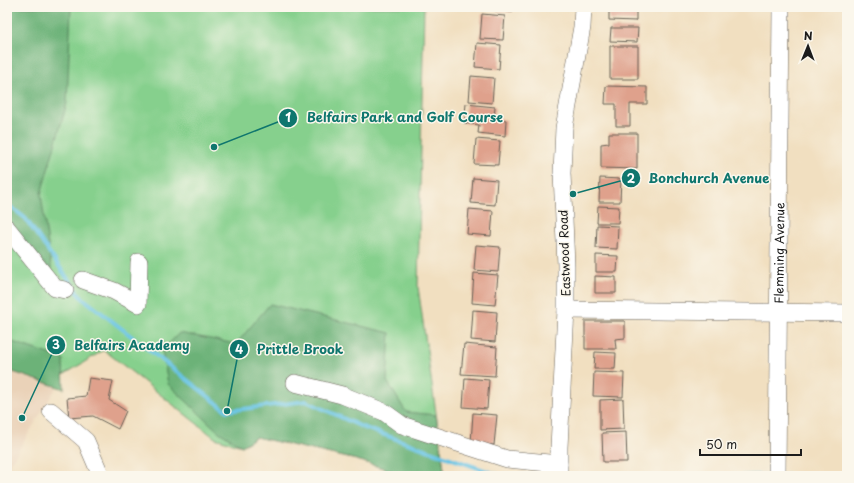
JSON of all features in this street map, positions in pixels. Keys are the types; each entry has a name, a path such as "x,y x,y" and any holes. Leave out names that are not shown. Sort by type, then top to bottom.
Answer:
{"street":[{"name":"Eastwood Road","path":"559,470 566,310 566,265 562,174 564,128 582,27 583,7"},
{"name":"Flemming Avenue","path":"777,476 782,7"},
{"path":"7,228 54,288 65,290"},
{"path":"83,280 114,292 138,304 139,262"},
{"path":"566,310 847,313"},
{"path":"295,383 342,395 384,412 402,425 507,459 559,470"},
{"path":"51,411 86,441 101,476"}],"shaded area":[{"path":"7,365 59,383 7,469"}],"green space":[{"path":"7,7 424,7 418,287 445,476 417,476 393,471 357,460 256,437 242,446 215,438 104,350 60,377 7,360"},
{"path":"7,7 71,7 67,103 41,194 52,273 7,221"},
{"path":"270,304 390,333 387,381 406,412 436,415 445,476 417,476 393,471 357,460 256,437 242,446 219,432 168,384 162,351 179,333 236,344"},
{"path":"7,340 63,359 64,389 7,370"}],"building":[{"path":"488,7 512,7 512,12 488,10"},
{"path":"609,7 636,8 636,21 609,20"},
{"path":"482,14 505,16 503,40 480,39"},
{"path":"611,28 638,28 637,42 610,41"},
{"path":"477,43 501,45 499,69 475,67"},
{"path":"610,46 638,46 638,79 610,79"},
{"path":"471,76 494,78 492,103 469,101"},
{"path":"606,86 647,87 647,104 630,104 630,126 616,126 616,104 605,104"},
{"path":"466,104 495,107 494,118 506,120 505,136 478,133 479,125 464,123"},
{"path":"609,133 637,133 637,169 601,168 601,144 609,143"},
{"path":"476,139 500,141 498,165 474,164"},
{"path":"473,178 497,180 495,205 471,203"},
{"path":"600,178 621,179 620,202 599,202"},
{"path":"598,206 619,207 618,223 597,223"},
{"path":"469,209 493,211 491,236 467,234"},
{"path":"597,225 618,226 617,249 596,248"},
{"path":"476,245 500,247 498,272 474,270"},
{"path":"596,255 618,256 617,272 596,272"},
{"path":"474,273 498,275 495,305 472,303"},
{"path":"595,276 616,277 616,293 595,293"},
{"path":"473,310 497,312 495,342 471,340"},
{"path":"585,321 625,321 625,338 615,339 616,349 585,349"},
{"path":"464,344 497,347 495,376 461,374"},
{"path":"595,352 616,353 615,369 594,369"},
{"path":"594,372 624,373 623,397 593,396"},
{"path":"89,378 113,381 109,400 126,411 118,429 93,416 69,418 67,398 86,396"},
{"path":"465,378 489,380 487,409 463,407"},
{"path":"623,399 624,429 600,430 600,400"},
{"path":"473,413 497,415 494,445 471,443"},
{"path":"626,432 627,462 603,462 602,433"}],"waterway":[{"path":"7,204 25,218 80,296 227,411 306,401 362,427 501,476"},
{"path":"740,476 764,475"},
{"path":"787,475 791,476"}],"place":[{"name":"Belfairs Park and Golf Course","path":"214,147"},
{"name":"Bonchurch Avenue","path":"573,194"},
{"name":"Prittle Brook","path":"227,411"},
{"name":"Belfairs Academy","path":"22,418"}]}
